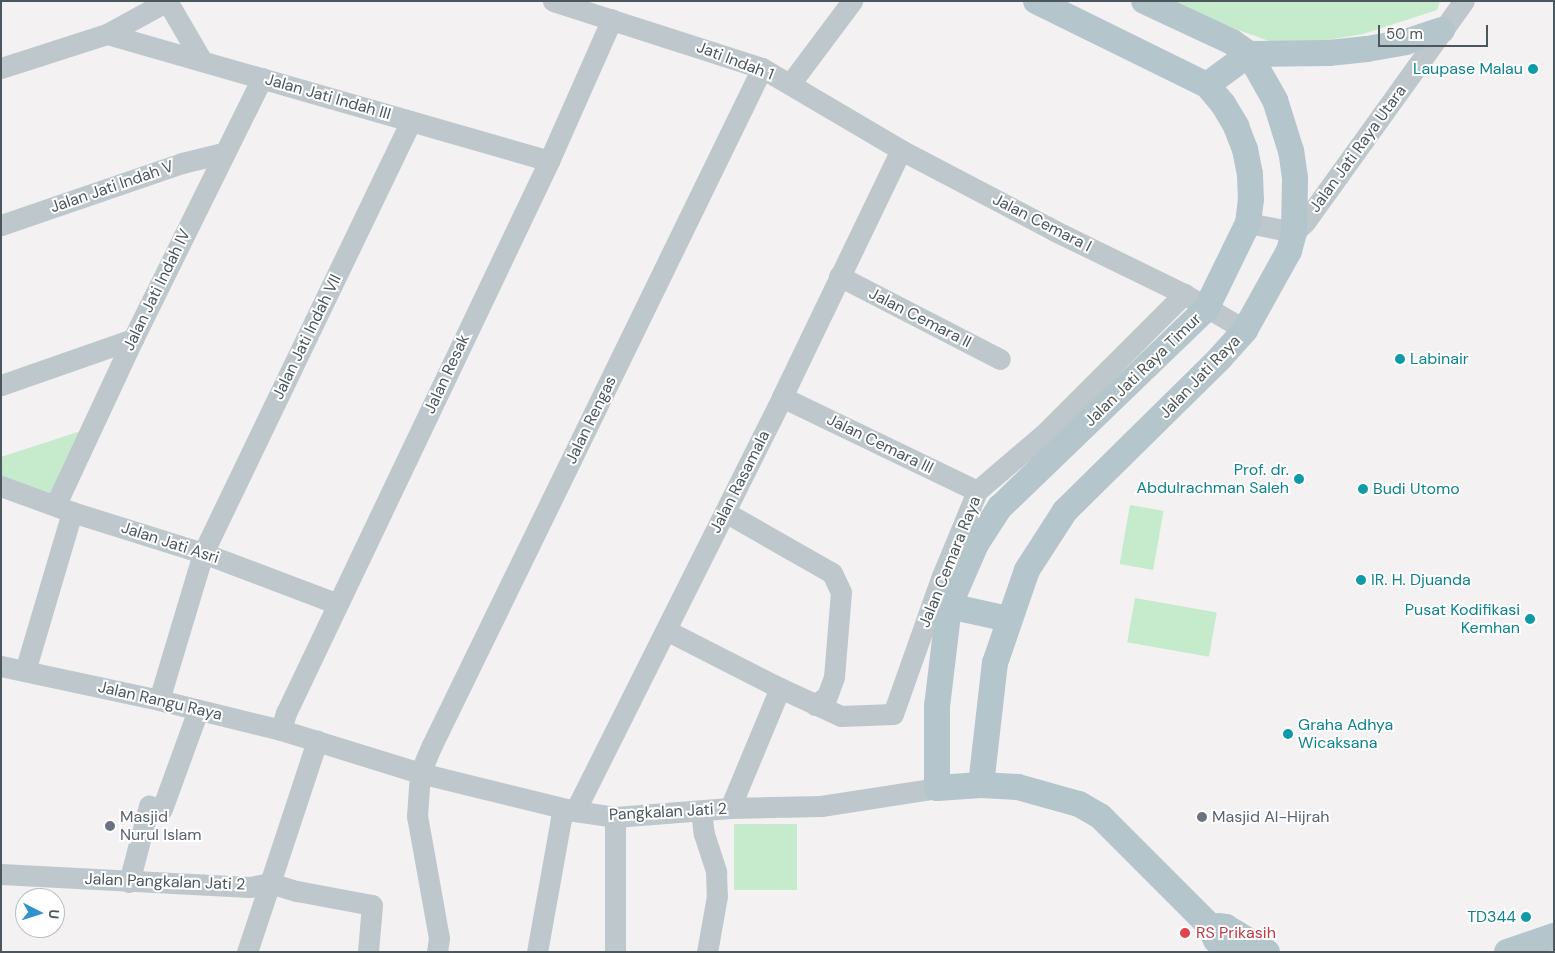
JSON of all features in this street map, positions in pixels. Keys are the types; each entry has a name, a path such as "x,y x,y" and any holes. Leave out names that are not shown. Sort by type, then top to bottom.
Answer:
{"main road":[{"name":"Jalan Jati Raya Timur","path":"937,788 937,706 949,606 976,544 1000,507 1206,309 1248,223 1250,182 1245,149 1227,111 1207,85 1036,1"},
{"name":"Jalan Jati Raya","path":"981,785 995,663 1008,619 1027,570 1065,511 1213,366 1245,330 1289,250 1294,232 1295,187 1291,151 1275,100 1249,54 1232,42 1144,1"},
{"path":"1207,85 1249,54 1329,53 1368,49 1405,42 1442,30"},
{"path":"949,606 1008,619"},
{"path":"937,788 981,785 1018,787 1079,804 1100,816 1208,924 1216,940 1235,952"},
{"path":"1208,924 1226,927 1267,952"},
{"path":"1507,952 1554,936"},
{"path":"1540,952 1554,947"}],"street":[{"path":"1,68 107,34 167,1 202,61"},
{"name":"Jati Indah 1","path":"553,1 762,68 901,150"},
{"path":"790,84 852,1"},
{"name":"Jalan Jati Raya Utara","path":"1294,232 1305,222 1464,1"},
{"name":"Jalan Resak","path":"281,730 286,713 548,161 612,19"},
{"name":"Jalan Jati Indah III","path":"107,34 548,161"},
{"name":"Jalan Rengas","path":"437,952 439,938 417,816 420,773 762,68"},
{"name":"Jalan Jati Indah IV","path":"25,671 64,508 133,339 223,153 262,78"},
{"name":"Jalan Jati Indah VII","path":"159,700 203,553 411,121"},
{"name":"Jalan Rasamala","path":"537,952 561,819 570,810 666,630 782,397 901,150"},
{"name":"Jalan Cemara I","path":"901,150 1055,231 1184,294"},
{"name":"Jalan Jati Indah V","path":"1,225 182,163 223,153"},
{"path":"1248,223 1294,232"},
{"name":"Jalan Cemara II","path":"839,276 1000,359"},
{"path":"1184,294 1206,309 1245,330"},
{"name":"Jalan Cemara Raya","path":"666,630 780,688 841,716 893,714 942,576 978,491 1045,433 1184,294"},
{"path":"1,385 133,339"},
{"name":"Jalan Cemara III","path":"782,397 978,491"},
{"name":"Jalan Jati Asri","path":"1,486 203,553 338,604"},
{"path":"724,512 832,572 841,592 834,677 827,696 815,705"},
{"name":"Jalan Rangu Raya","path":"1,666 159,700 281,730 317,741"},
{"path":"730,808 780,688"},
{"path":"128,882 149,806 162,810 198,710"},
{"path":"248,952 317,741"},
{"name":"Pangkalan Jati 2","path":"317,741 420,773 570,810 615,817 730,808 821,806 937,788"},
{"path":"701,811 704,834 716,872 717,888 707,952"},
{"path":"615,817 615,952"},
{"name":"Jalan Pangkalan Jati 2","path":"1,874 250,887 270,883"},
{"path":"270,883 298,891 372,905 368,952"}],"green space":[{"path":"1170,1 1440,1 1437,10 1363,34 1286,47 1221,24"},
{"path":"81,431 52,494 1,476 1,457"},
{"path":"1130,505 1163,511 1153,570 1120,564"},
{"path":"1135,598 1217,612 1209,657 1127,642"},
{"path":"734,824 797,824 797,890 734,890"}],"place":[{"name":"Laupase Malau","path":"1533,69"},
{"name":"Labinair","path":"1400,359"},
{"name":"Prof. dr. Abdulrachman Saleh","path":"1299,479"},
{"name":"Budi Utomo","path":"1363,489"},
{"name":"IR. H. Djuanda","path":"1361,580"},
{"name":"Pusat Kodifikasi Kemhan","path":"1530,619"},
{"name":"Graha Adhya Wicaksana","path":"1288,734"},
{"name":"Masjid Al-Hijrah","path":"1202,817"},
{"name":"Masjid Nurul Islam","path":"110,826"},
{"name":"TD344","path":"1526,917"},
{"name":"RS Prikasih","path":"1185,933"}]}
